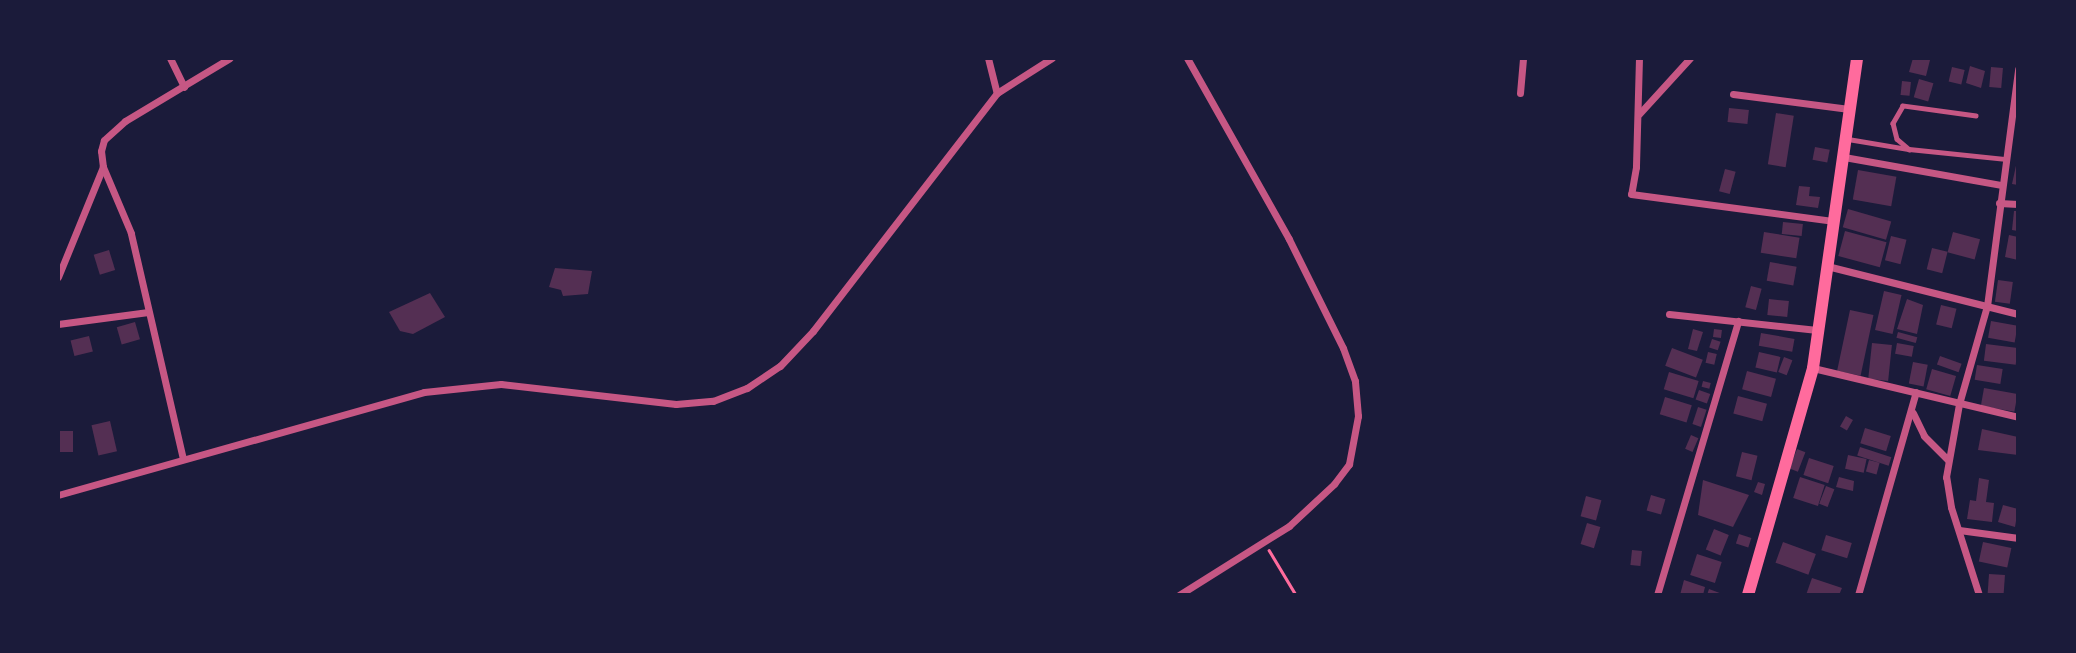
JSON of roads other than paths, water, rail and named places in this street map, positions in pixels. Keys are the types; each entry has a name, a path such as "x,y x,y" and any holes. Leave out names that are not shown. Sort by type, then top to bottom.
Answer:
{"main road":[{"path":"1748,595 1813,368 1857,58"}],"street":[{"path":"170,58 184,87"},
{"path":"183,459 131,233 103,167 101,151 114,130 230,58"},
{"path":"988,58 997,93"},
{"path":"58,495 385,401 456,387 501,384 676,404 713,401 747,388 780,366 813,331 997,93 1052,58"},
{"path":"1177,58 1187,59 1289,239 1355,381 1359,416 1349,464 1311,507 1263,542 1179,595"},
{"path":"1520,93 1523,58"},
{"path":"1639,58 1639,114 1631,194 1834,221"},
{"path":"1639,114 1690,58"},
{"path":"1979,595 1948,496 1948,460 1959,404 1987,306 2018,69"},
{"path":"1733,94 1849,109"},
{"path":"1844,157 2001,185"},
{"path":"58,277 103,167"},
{"path":"1999,203 2018,204"},
{"path":"1827,266 2018,314"},
{"path":"58,324 148,312"},
{"path":"1669,314 1817,330"},
{"path":"1657,595 1738,321"},
{"path":"1813,368 2018,418"},
{"path":"1858,595 1913,412 1916,393"},
{"path":"1913,412 1924,436 1948,460"},
{"path":"1959,530 2018,538"}],"lane":[{"path":"1909,149 1897,139 1893,124 1903,106 1976,116"},
{"path":"1846,138 1909,149 2007,159"}]}
